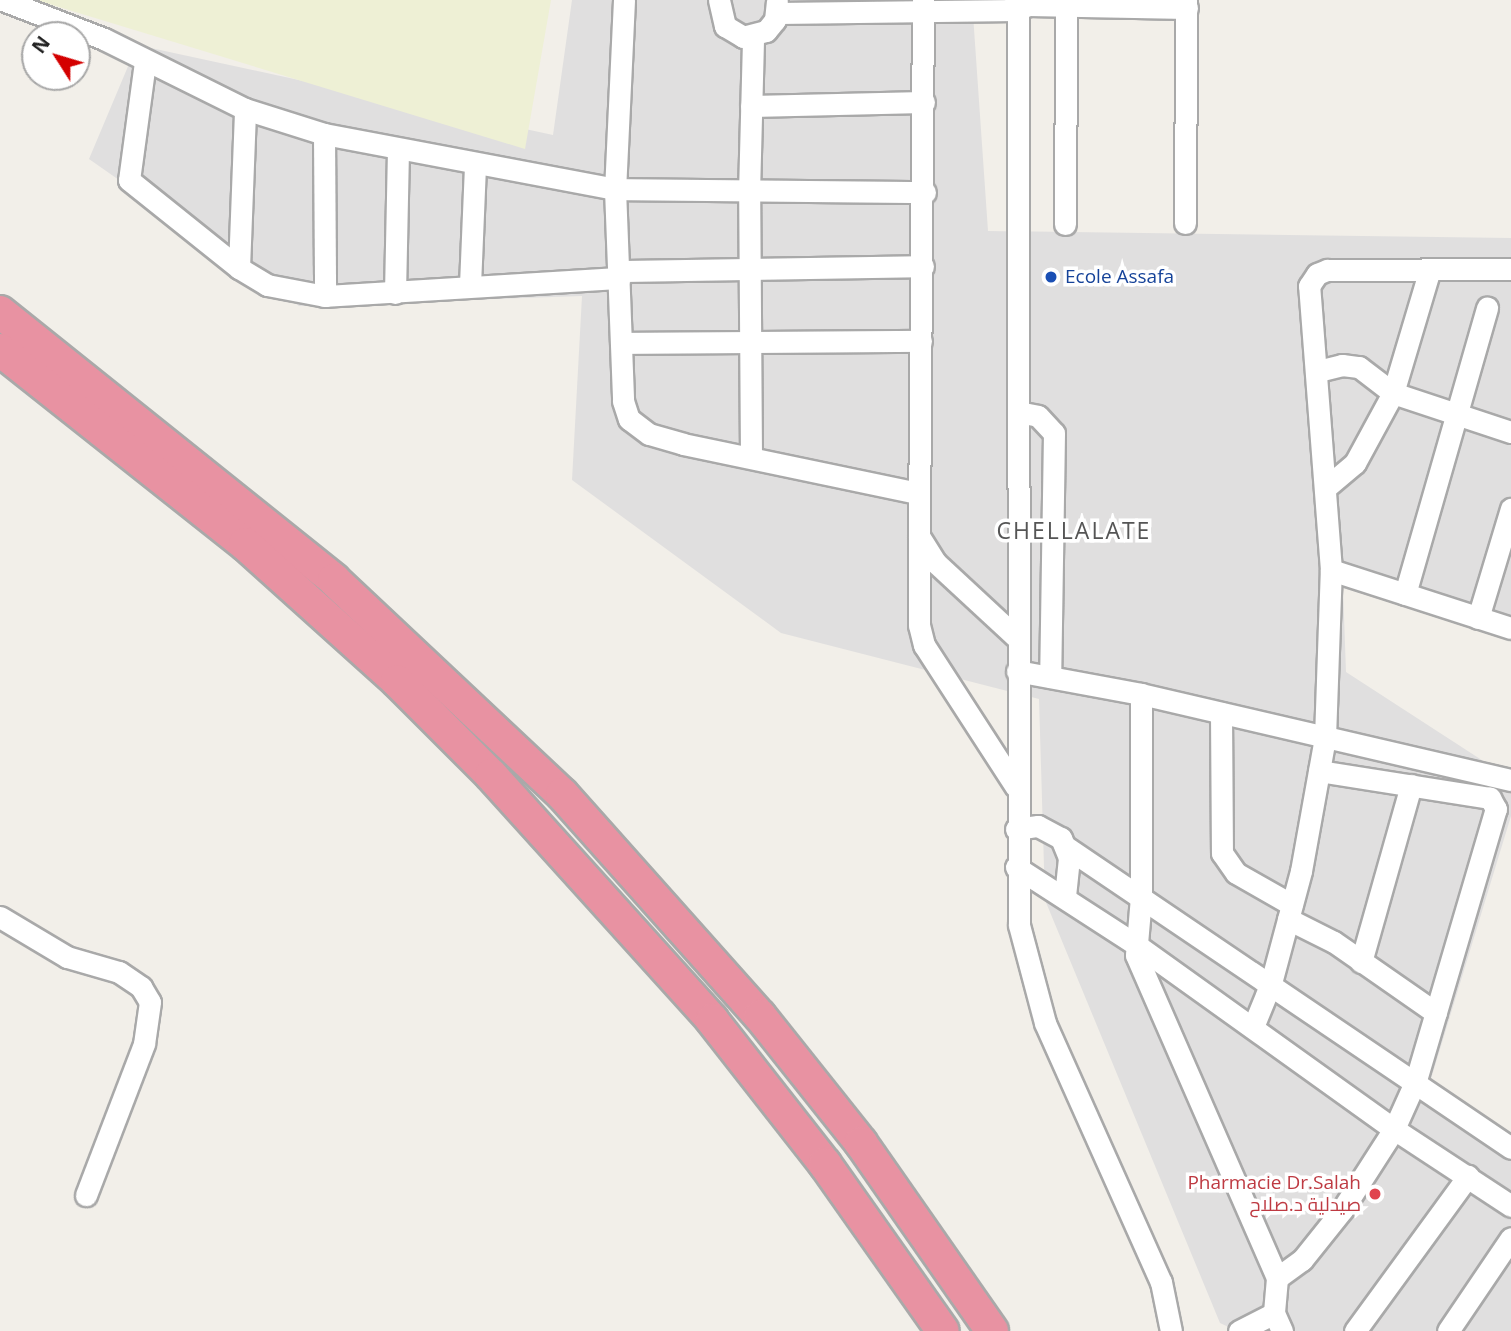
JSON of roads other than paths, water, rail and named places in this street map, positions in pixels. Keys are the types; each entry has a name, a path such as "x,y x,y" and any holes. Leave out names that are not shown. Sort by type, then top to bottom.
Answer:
{"highway":[{"path":"0,312 334,580 562,794 760,1016 868,1153 992,1331"},
{"path":"0,350 245,544 397,681 491,775 653,951 825,1164 943,1331"},
{"path":"0,375 139,479 174,488"}],"street":[{"path":"3,0 104,39 145,62 246,109 324,134 475,165 615,189 749,193 925,192"},
{"path":"624,0 615,189 623,401 629,419 639,428 683,444 751,456 917,493"},
{"path":"719,0 725,26 733,33 753,37 766,31 777,7 1186,4 1185,223"},
{"path":"984,0 1020,4"},
{"path":"1065,224 1066,3"},
{"path":"1020,4 1016,787 1019,925 1045,1023 1161,1282 1171,1331"},
{"path":"923,6 925,192 917,493 919,625 924,645 1016,787"},
{"path":"751,456 749,193 753,37"},
{"path":"145,62 129,180 239,268 279,290 325,296 749,267 923,266"},
{"path":"751,106 924,102"},
{"path":"239,268 246,109"},
{"path":"324,134 325,296"},
{"path":"395,293 398,149"},
{"path":"470,285 475,165"},
{"path":"1326,487 1356,463 1393,393 1430,269"},
{"path":"1253,1027 1271,983 1290,912 1325,738 1331,570 1318,372 1309,291 1317,274 1511,269"},
{"path":"1405,594 1454,413 1487,308"},
{"path":"621,343 921,341"},
{"path":"1318,372 1342,365 1359,367 1393,393 1511,432"},
{"path":"1018,412 1038,416 1054,433 1050,677"},
{"path":"1478,618 1511,509"},
{"path":"919,536 935,562 1017,638"},
{"path":"1331,570 1511,628"},
{"path":"1017,671 1141,694 1511,780"},
{"path":"1141,694 1141,897 1138,965 1277,1278 1278,1322 1239,1331"},
{"path":"1221,713 1222,853 1236,873 1436,1013"},
{"path":"1277,1278 1302,1260 1342,1210 1394,1129 1416,1080 1496,810 1490,798 1319,771"},
{"path":"1361,962 1411,785"},
{"path":"1016,829 1050,829 1066,847 1416,1080 1511,1148"},
{"path":"1065,896 1066,847"},
{"path":"1016,867 1065,896 1394,1129 1511,1206"},
{"path":"0,917 67,957 119,972 141,987 150,1002 144,1044 86,1195"},
{"path":"1355,1331 1468,1176"},
{"path":"1448,1331 1511,1238"}],"place":[{"name":"Ecole Assafa","path":"1051,277"},
{"name":"Pharmacie Dr.Salah صيدلية د.صلاح","path":"1375,1194"}],"district":[{"name":"CHELLALATE","path":"1074,530"}]}
